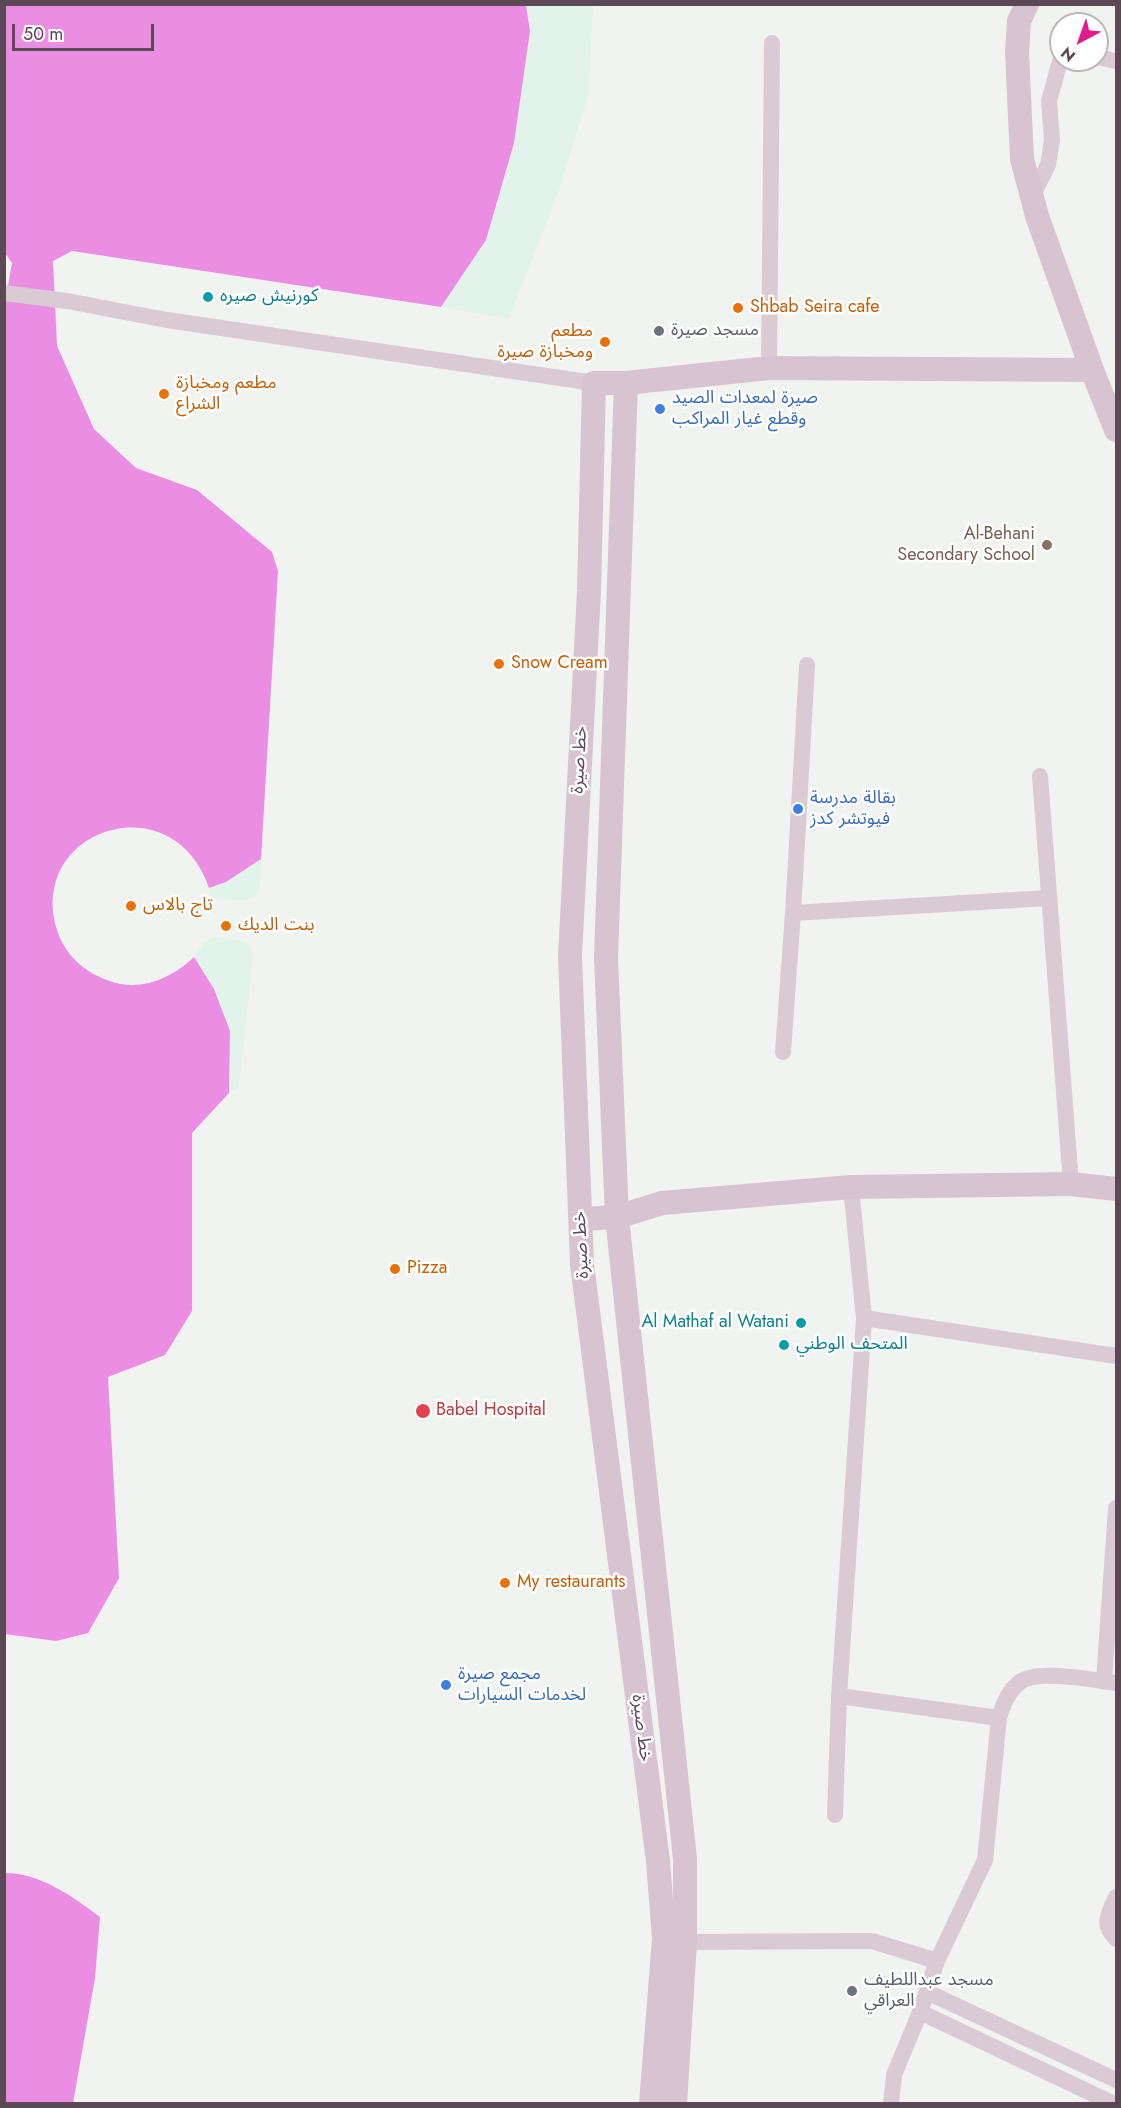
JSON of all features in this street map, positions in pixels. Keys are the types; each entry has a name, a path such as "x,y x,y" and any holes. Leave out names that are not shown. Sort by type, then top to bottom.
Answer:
{"street":[{"path":"1027,4 1019,21 1017,53 1022,159 1037,216 1116,430"},
{"path":"768,368 771,43"},
{"path":"1032,197 1048,165 1052,140 1049,101 1056,72"},
{"path":"4,292 167,320 594,382 626,383 768,368 1092,370"},
{"name":"خط صيرة","path":"594,382 589,591 570,956 582,1264 658,1861 674,1940 675,2103"},
{"name":"خط صيرة","path":"626,383 606,958 617,1217 685,1859 651,2103"},
{"path":"783,1052 794,913 807,665"},
{"path":"1040,776 1071,1184"},
{"path":"794,913 1048,898"},
{"path":"581,1219 617,1217 662,1203 851,1187 1071,1184 1116,1189"},
{"path":"836,1815 839,1696 864,1318 851,1187"},
{"path":"864,1318 1116,1356"},
{"path":"891,2103 894,2075 920,2012 937,1961 985,1860 999,1718 1003,1703 1021,1681 1038,1675 1110,1682 1116,1508"},
{"path":"839,1696 999,1718"},
{"path":"1116,1898 1106,1924 1116,1940"},
{"path":"674,1940 872,1941 937,1961"},
{"path":"927,1992 1116,2080"},
{"path":"920,2012 1114,2103"}],"sand":[{"path":"526,5 593,5 589,92 560,188 509,319 441,307 487,240 514,143 530,31"},
{"path":"261,859 259,886 257,894 252,898 237,901 211,897 209,888 226,882"},
{"path":"217,937 242,941 250,946 253,957 239,1087 229,1093 230,1030 214,989 194,957 203,944"}],"shaded area":[{"path":"5,5 526,5 530,31 514,143 486,240 441,307 72,251 53,261 57,346 94,429 136,468 197,490 272,552 278,571 261,859 226,882 209,888 191,855 166,835 137,828 108,831 82,844 63,866 53,895 60,939 83,967 119,984 142,984 154,982 175,972 194,957 214,989 230,1031 229,1093 192,1133 192,1311 165,1355 108,1377 119,1578 88,1633 56,1641 5,1634 4,309 12,263 4,252"},
{"path":"5,1873 43,1881 67,1894 100,1917 95,1978 73,2103 5,2103"}],"place":[{"name":"كورنيش صيره","path":"208,297"},
{"name":"Shbab Seira cafe","path":"738,308"},
{"name":"مسجد صيرة","path":"659,331"},
{"name":"مطعم ومخبازة صيرة","path":"605,342"},
{"name":"مطعم ومخبازة الشراع","path":"164,394"},
{"name":"صيرة لمعدات الصيد وقطع غيار المراكب","path":"660,409"},
{"name":"Al-Behani Secondary School","path":"1047,545"},
{"name":"Snow Cream","path":"499,664"},
{"name":"بقالة مدرسة فيوتشر كدز","path":"798,809"},
{"name":"تاج بالاس","path":"131,906"},
{"name":"بنت الديك","path":"226,926"},
{"name":"Pizza","path":"395,1269"},
{"name":"Al Mathaf al Watani","path":"801,1323"},
{"name":"المتحف الوطني","path":"784,1345"},
{"name":"Babel Hospital","path":"423,1411"},
{"name":"My restaurants","path":"505,1583"},
{"name":"مجمع صيرة لخدمات السيارات","path":"446,1685"},
{"name":"مسجد عبداللطيف العراقي","path":"852,1991"}]}
